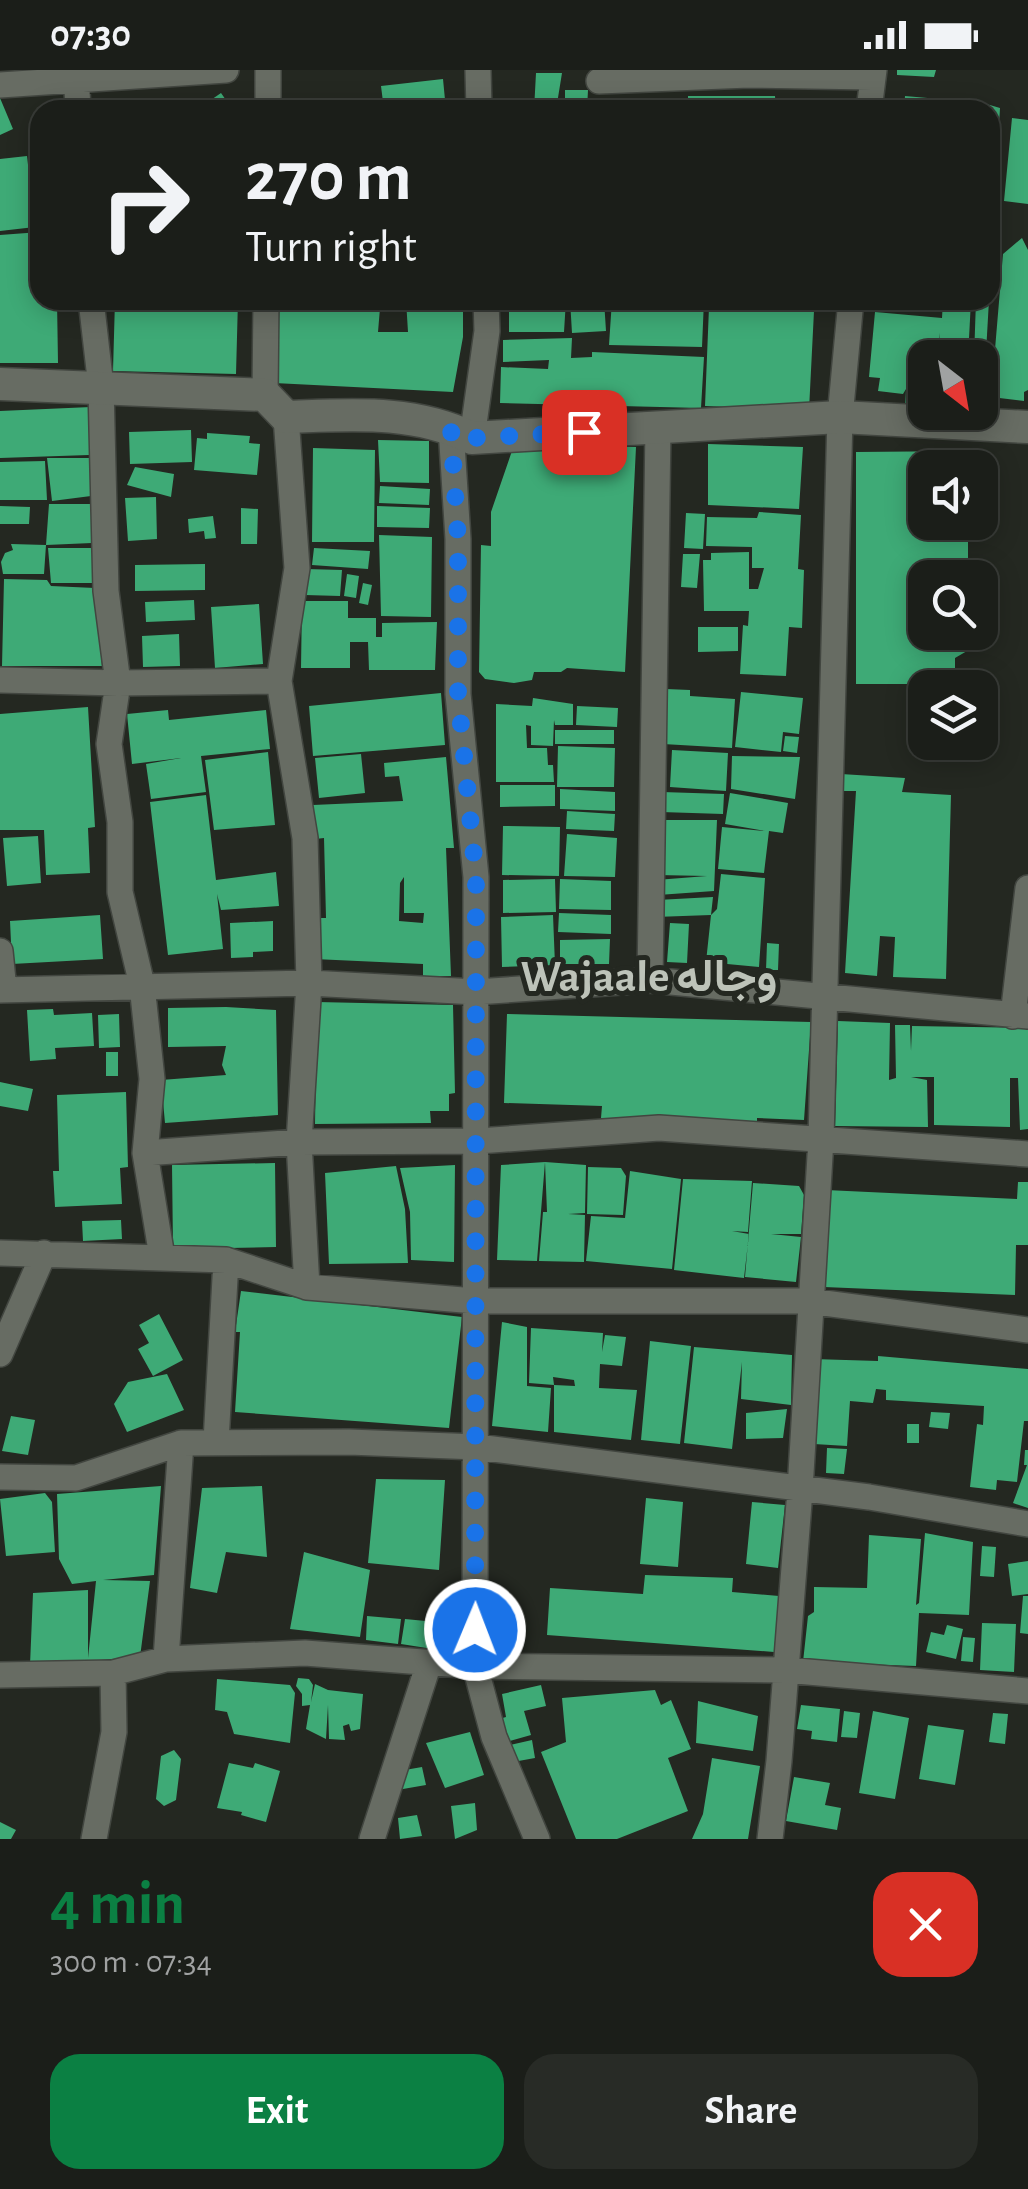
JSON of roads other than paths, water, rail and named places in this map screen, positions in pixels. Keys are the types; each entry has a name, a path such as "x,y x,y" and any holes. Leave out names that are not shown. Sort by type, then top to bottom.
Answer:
{"street":[{"path":"0,85 77,76 226,70"},
{"path":"268,70 268,100"},
{"path":"478,70 479,100"},
{"path":"600,81 873,74 869,100"},
{"path":"93,310 101,386 106,590 118,683 110,744 120,822 120,892 142,985 152,1079 146,1153 162,1256"},
{"path":"267,310 275,406 298,568 279,681 306,838 309,984 299,1142 307,1287"},
{"path":"487,310 488,331 461,433 458,540 458,694 476,877 475,1666 494,1738 537,1839"},
{"path":"770,1839 780,1761 800,1490 820,1139 840,416 850,310"},
{"path":"0,384 101,386 418,419 461,433 840,416 1028,427"},
{"path":"650,980 658,427"},
{"path":"0,680 279,681"},
{"path":"0,951 2,990 309,984 476,992 650,980 1020,1016 1028,888"},
{"path":"146,1153 299,1142 478,1141 660,1128 1028,1154"},
{"path":"0,1253 226,1260 307,1287 475,1301 809,1301 1028,1330"},
{"path":"0,1354 44,1254"},
{"path":"216,1442 226,1260"},
{"path":"166,1659 181,1444"},
{"path":"0,1477 76,1478 181,1444 477,1447 869,1497 1028,1524"},
{"path":"0,1675 112,1673 166,1659 305,1653 475,1666 784,1670 1028,1692"},
{"path":"372,1839 429,1663"},
{"path":"94,1839 114,1732 112,1673"}],"district":[{"name":"Wajaale وجاله","path":"649,975"}]}
